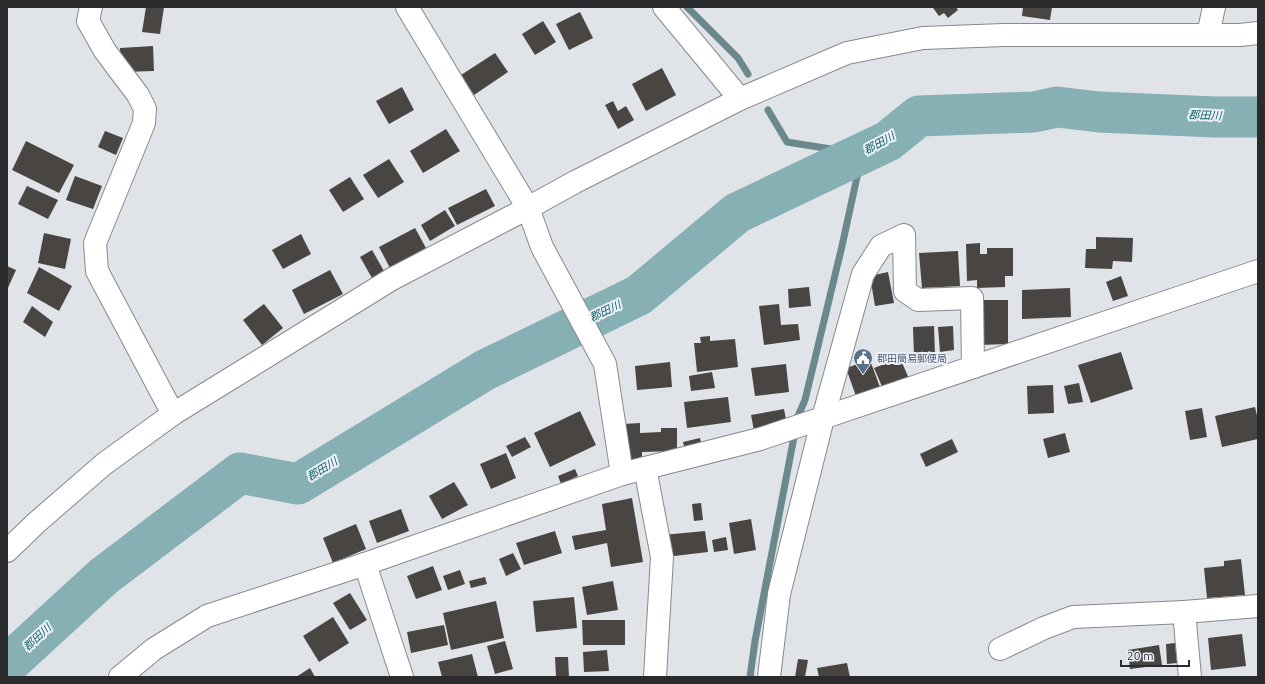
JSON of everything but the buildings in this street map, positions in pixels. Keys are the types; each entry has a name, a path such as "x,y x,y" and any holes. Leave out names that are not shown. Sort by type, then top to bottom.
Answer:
{"street":[{"path":"91,7 88,21 105,51 138,95 145,109 144,123 95,243 97,271 173,414"},
{"path":"407,7 528,208 542,247 605,364 622,474"},
{"path":"664,7 740,99"},
{"path":"1208,35 1214,7"},
{"path":"7,551 36,523 104,464 173,414 392,279 575,182 740,99 848,53 923,38 1004,35 1240,35 1258,33"},
{"path":"769,677 779,594 818,420 863,274 881,246 904,235 905,291 918,300 972,298 973,368"},
{"path":"120,677 154,649 207,616 365,564 622,474 760,439 1258,271"},
{"path":"645,468 662,557 655,677"},
{"path":"365,564 402,677"},
{"path":"1000,649 1044,628 1073,617 1184,612 1258,606"},
{"path":"1184,612 1190,677"}],"waterway":[{"path":"687,7 738,58 748,74"},
{"name":"郡田川","path":"7,665 104,576 240,473 298,484 485,370 639,295 737,213 888,141 919,116 1034,112 1057,107 1099,112 1215,117 1258,117"},
{"path":"750,677 755,641 798,416 805,400 842,246 862,154 787,142 768,110"}],"place":[{"name":"郡田簡易郵便局","path":"863,375"}]}
